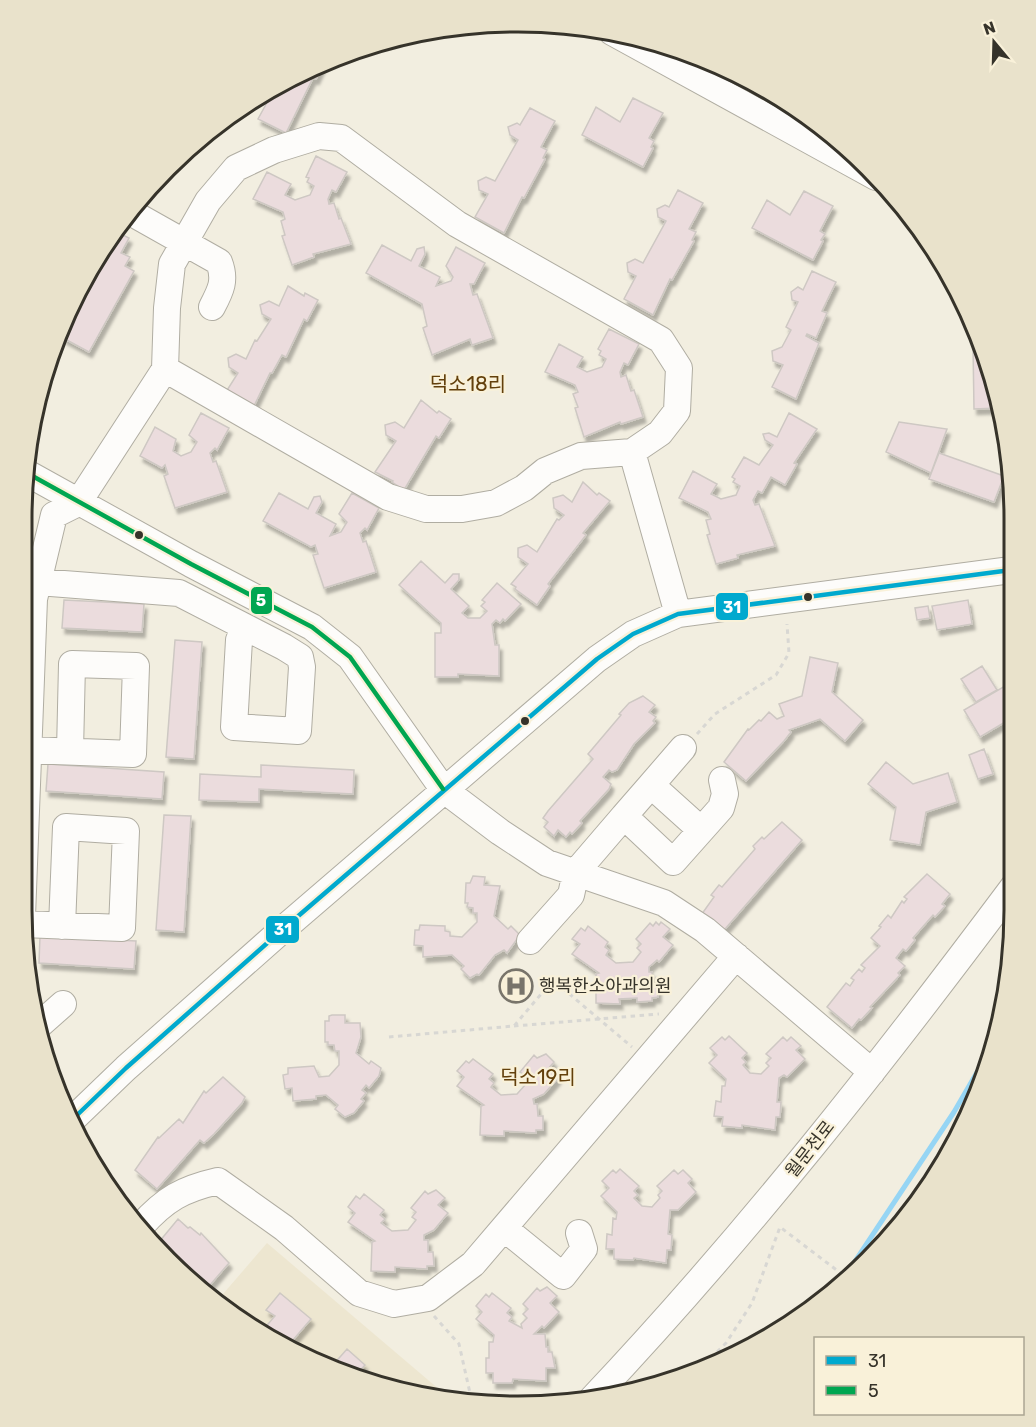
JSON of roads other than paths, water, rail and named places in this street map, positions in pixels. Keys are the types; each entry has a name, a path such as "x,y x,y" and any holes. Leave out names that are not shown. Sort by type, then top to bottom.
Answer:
{"street":[{"path":"639,47 850,163"},
{"path":"32,597 38,582 54,515 78,503 165,369 166,308 172,264 183,241 208,201 236,168 274,150 319,136 341,138 457,224 661,340 679,368 677,411 660,434 632,452 580,456 546,471 524,488 496,503 462,509 426,509 388,497 165,369"},
{"path":"137,216 219,262 224,275 221,289 212,307"},
{"path":"632,452 678,614"},
{"path":"34,477 78,503 312,627 350,657 443,789 500,832 547,863 664,903 705,930 872,1072"},
{"path":"76,1111 443,789 597,659 633,634 678,614 1004,571"},
{"path":"38,582 179,593 245,627"},
{"path":"530,941 571,894 576,872 683,748"},
{"path":"32,750 70,751"},
{"path":"624,816 673,862 721,808 725,794 722,780"},
{"path":"651,785 701,830"},
{"name":"월문천로","path":"602,1388 753,1221 872,1072 1004,899"},
{"path":"32,924 62,926"},
{"path":"145,1221 160,1205 191,1187 218,1180 284,1228 359,1293 394,1304 428,1298 473,1264 736,956"},
{"path":"45,1020 63,1004"},
{"path":"504,1228 563,1276 584,1249 579,1233"}],"waterway":[{"path":"858,1257 954,1112 974,1077"}],"place":[{"name":"행복한소아과의원","path":"516,986"}],"district":[{"name":"덕소18리","path":"468,384"},
{"name":"덕소19리","path":"538,1077"}]}
